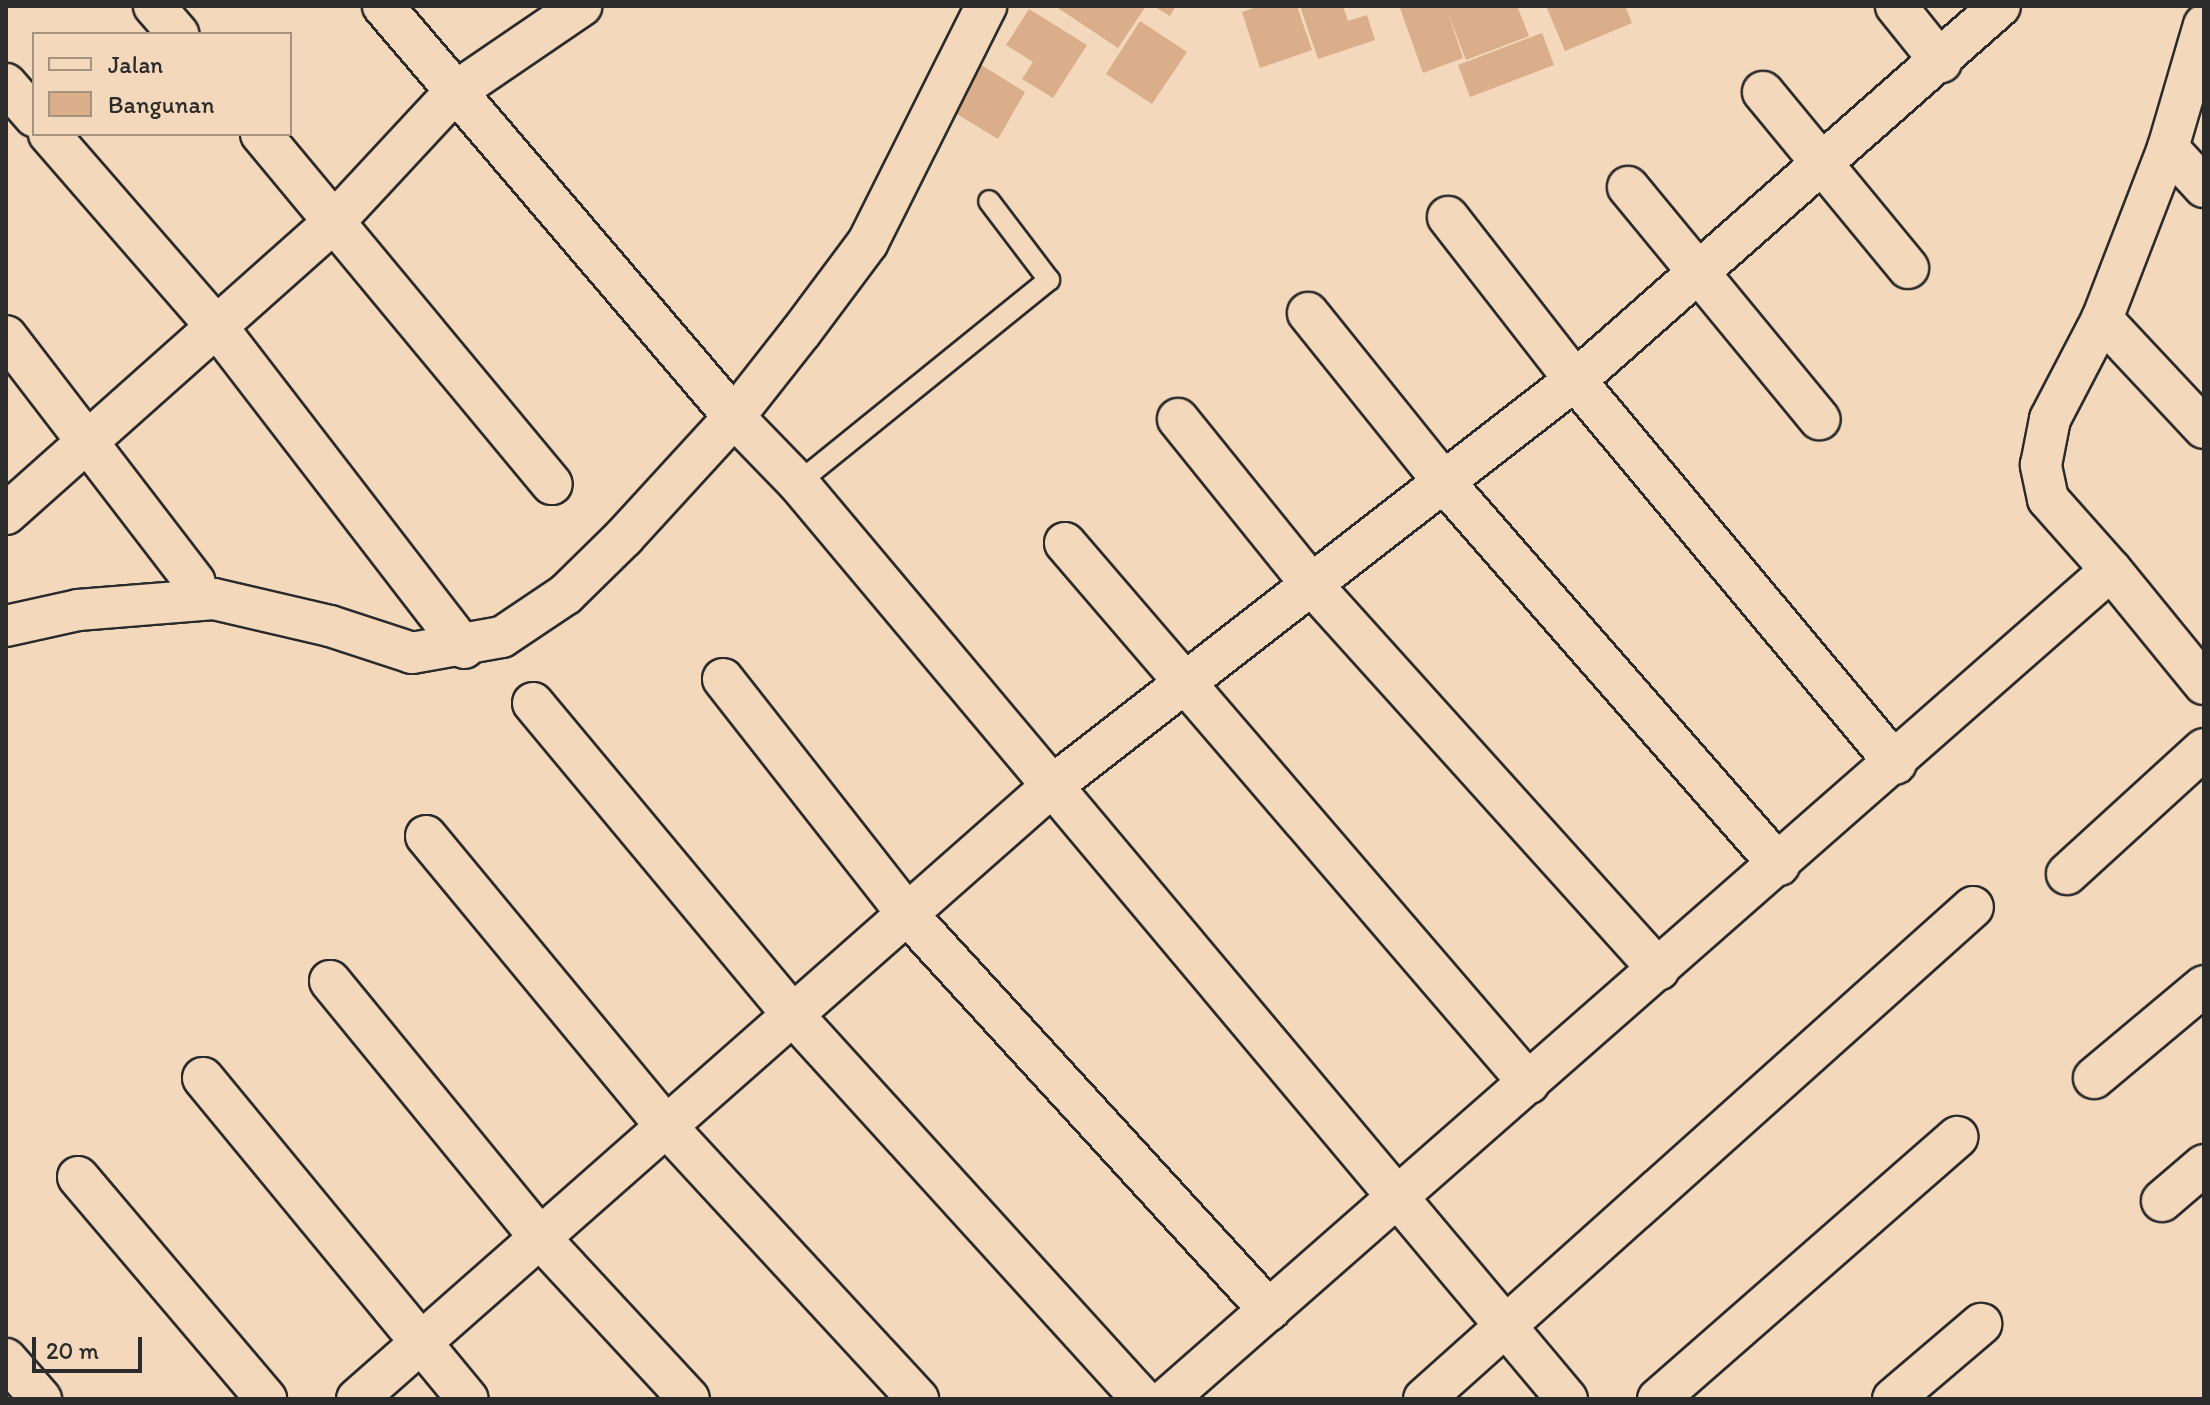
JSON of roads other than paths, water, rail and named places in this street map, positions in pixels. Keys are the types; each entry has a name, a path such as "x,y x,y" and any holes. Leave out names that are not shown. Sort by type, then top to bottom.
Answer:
{"street":[{"path":"154,6 176,32"},
{"path":"383,6 734,417 798,483 1567,1399"},
{"path":"6,514 334,222 455,92 581,6"},
{"path":"6,626 78,610 214,599 330,626 412,653 464,648 502,637 566,594 734,417 868,242 986,6"},
{"path":"1896,6 1941,62"},
{"path":"357,1399 1052,786 1575,380 1941,62 2000,6"},
{"path":"2204,25 2168,148 2102,319 2050,419 2041,465 2048,499 2204,684"},
{"path":"6,84 32,114"},
{"path":"1763,92 1908,268"},
{"path":"51,136 217,327 464,648"},
{"path":"263,136 552,484"},
{"path":"2168,148 2204,187"},
{"path":"1628,187 1819,419"},
{"path":"1448,217 1575,380 1896,764"},
{"path":"1308,313 1444,482 1779,865"},
{"path":"2102,319 2204,428"},
{"path":"6,336 89,440 195,582"},
{"path":"1178,419 1312,585 1659,970"},
{"path":"1065,543 1187,681 1529,1083"},
{"path":"1167,1399 1896,764 2111,570"},
{"path":"723,679 907,914 1269,1310"},
{"path":"533,703 793,1015 1142,1399"},
{"path":"2067,874 2204,749"},
{"path":"426,836 666,1126 918,1399"},
{"path":"1424,1399 1504,1324 1973,907"},
{"path":"330,981 540,1238 689,1399"},
{"path":"2094,1078 2204,986"},
{"path":"203,1078 419,1344 468,1399"},
{"path":"1658,1399 1957,1137"},
{"path":"2162,1201 2204,1165"},
{"path":"78,1177 266,1399"},
{"path":"1893,1399 1981,1324"},
{"path":"6,1359 41,1399"}],"lane":[{"path":"798,483 1049,280 989,201"}]}
